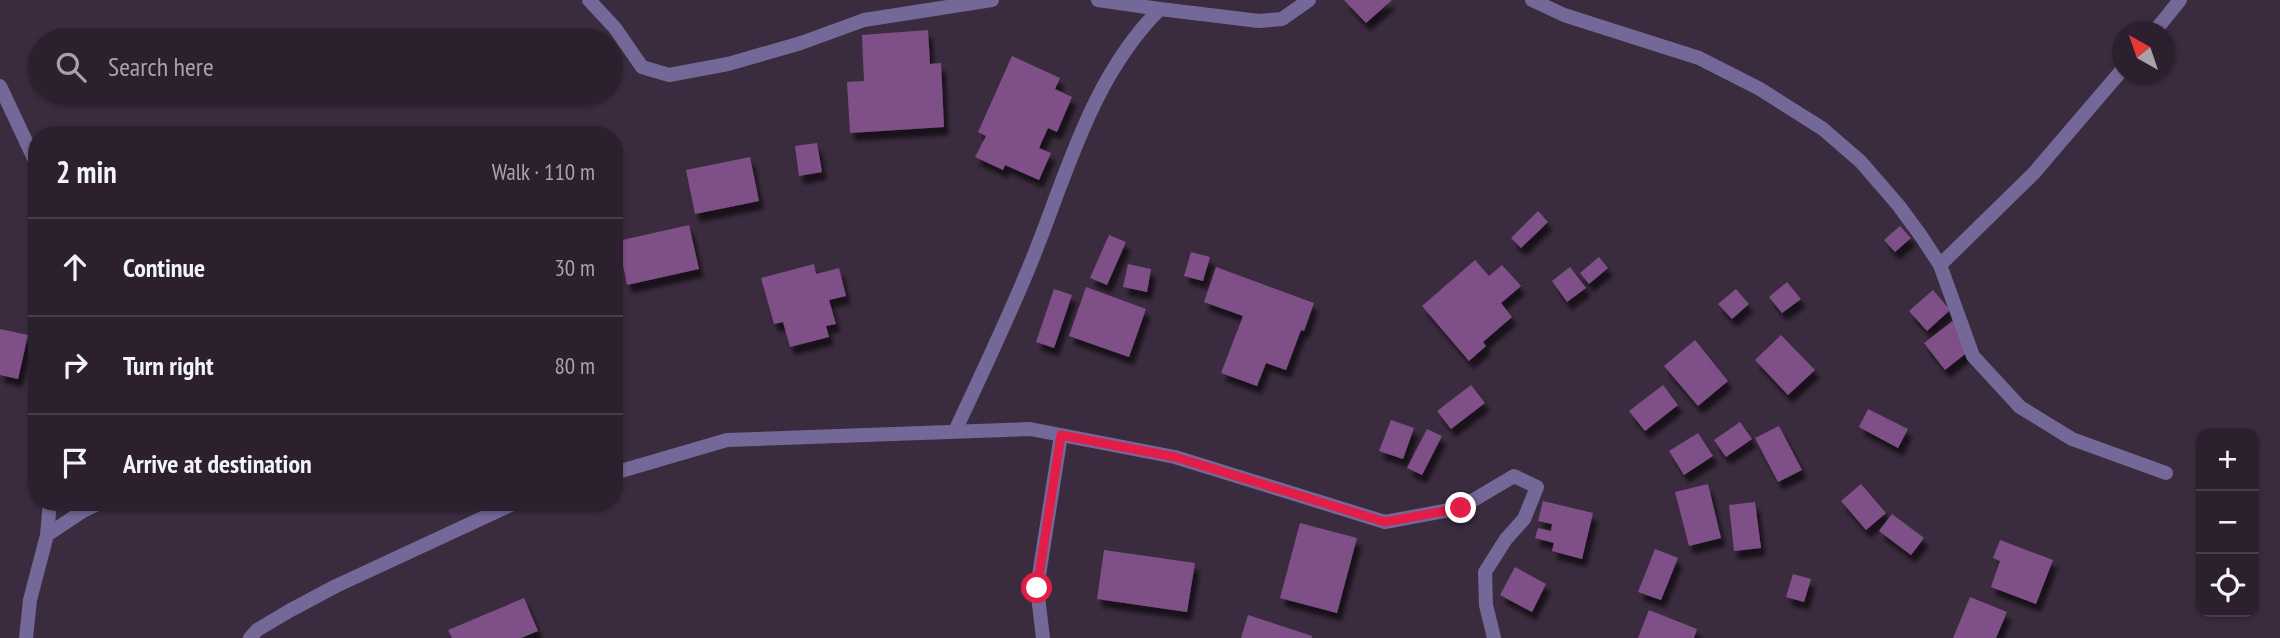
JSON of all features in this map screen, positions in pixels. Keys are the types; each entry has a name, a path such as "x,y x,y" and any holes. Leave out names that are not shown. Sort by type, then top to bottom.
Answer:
{"street":[{"path":"589,0 614,28"},
{"path":"623,40 642,67 669,75 728,64 801,43 864,20 992,0"},
{"path":"1098,0 1259,21 1282,19 1309,0"},
{"path":"1532,0 1564,15 1699,58 1760,89 1823,129 1861,162 1899,206 1940,265 1973,356 2020,407 2071,439 2166,473"},
{"path":"2163,21 2180,0"},
{"path":"955,431 1030,266 1088,114 1138,30 1160,9"},
{"path":"1940,265 2034,173 2112,83"},
{"path":"0,86 28,146"},
{"path":"623,470 727,440 1030,429 1175,457 1385,522 1461,508 1514,476 1536,487 1524,519 1506,539 1485,572 1486,605 1494,638"},
{"path":"1043,638 1037,588 1061,435"},
{"path":"26,638 30,600 47,535 49,511"},
{"path":"47,535 83,511"},
{"path":"250,638 257,630 337,586 498,511"}],"building":[{"path":"1344,0 1392,0 1366,23"},
{"path":"928,30 930,64 941,63 944,127 850,133 847,82 864,81 862,35"},
{"path":"1012,56 1060,78 1055,89 1072,97 1057,132 1048,128 1039,148 1051,153 1039,180 1005,165 1003,170 975,157 986,136 978,132"},
{"path":"817,143 822,172 799,176 795,146"},
{"path":"750,157 759,201 695,214 686,170"},
{"path":"1538,211 1548,222 1521,248 1511,238"},
{"path":"689,225 699,269 627,285 623,265 623,240"},
{"path":"1900,226 1911,238 1895,252 1884,240"},
{"path":"1109,235 1126,242 1107,285 1090,278"},
{"path":"1191,252 1210,257 1203,281 1184,276"},
{"path":"1599,257 1608,268 1589,284 1580,273"},
{"path":"1475,260 1489,276 1502,265 1521,286 1501,303 1512,317 1483,342 1486,346 1469,361 1422,306"},
{"path":"814,264 816,274 839,268 846,296 829,300 836,324 826,326 829,337 790,347 783,322 774,324 761,278"},
{"path":"1128,264 1151,269 1147,292 1123,287"},
{"path":"1216,267 1314,303 1286,370 1266,363 1257,386 1221,373 1243,316 1204,302"},
{"path":"1570,267 1586,288 1567,302 1552,281"},
{"path":"1787,282 1801,299 1782,313 1769,297"},
{"path":"1086,287 1146,309 1129,357 1069,336"},
{"path":"1054,289 1072,295 1054,348 1036,342"},
{"path":"1736,289 1749,304 1732,319 1718,304"},
{"path":"1933,290 1950,310 1927,331 1909,311"},
{"path":"1954,320 1975,346 1945,370 1924,343"},
{"path":"0,329 28,335 18,379 0,375"},
{"path":"1781,335 1815,370 1788,395 1755,360"},
{"path":"1695,340 1728,381 1698,406 1664,366"},
{"path":"1471,385 1485,403 1451,429 1437,411"},
{"path":"1663,385 1678,405 1645,431 1629,411"},
{"path":"1868,409 1908,429 1898,448 1859,427"},
{"path":"1391,420 1414,428 1403,459 1379,451"},
{"path":"1740,422 1752,439 1726,457 1714,440"},
{"path":"1779,426 1802,470 1778,482 1755,438"},
{"path":"1427,429 1442,436 1422,475 1407,468"},
{"path":"1698,433 1713,456 1684,475 1669,451"},
{"path":"1708,484 1721,538 1689,546 1675,492"},
{"path":"1861,484 1886,513 1866,530 1841,501"},
{"path":"1543,501 1593,513 1582,559 1552,551 1554,543 1535,538 1538,528 1551,531 1552,524 1538,521"},
{"path":"1755,502 1761,548 1734,551 1729,505"},
{"path":"1892,514 1924,538 1911,555 1879,531"},
{"path":"1300,523 1357,538 1337,613 1280,598"},
{"path":"2000,540 2053,560 2036,604 1991,587 2000,561 1993,558"},
{"path":"1655,549 1678,558 1661,600 1638,592"},
{"path":"1104,550 1195,563 1187,612 1097,599"},
{"path":"1515,567 1546,584 1532,612 1500,595"},
{"path":"1793,574 1811,579 1804,602 1786,597"},
{"path":"1970,597 2007,612 1996,638 1953,638"},
{"path":"524,598 538,631 521,638 452,638 448,630"},
{"path":"1649,610 1697,629 1694,638 1638,638"},
{"path":"1248,615 1312,636 1312,638 1241,638"}],"route":[{"path":"1037,588 1061,435 1175,457 1385,522 1461,508"}]}
